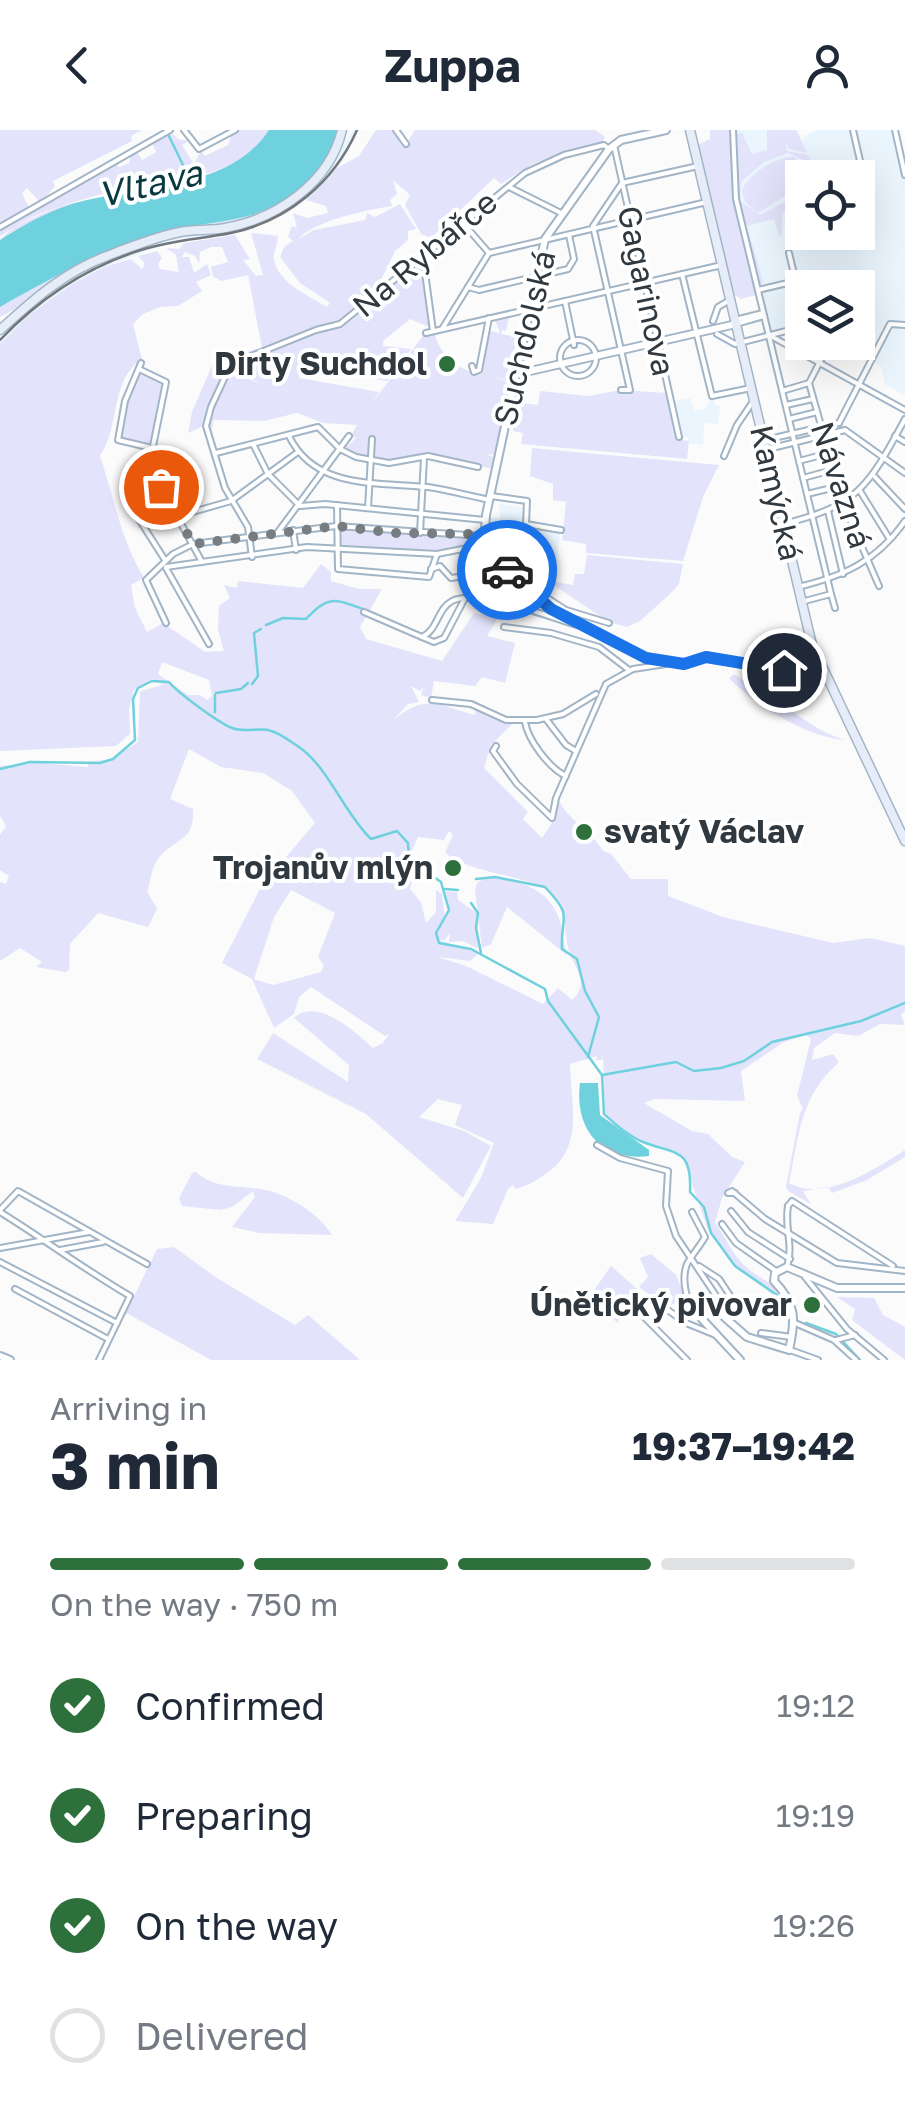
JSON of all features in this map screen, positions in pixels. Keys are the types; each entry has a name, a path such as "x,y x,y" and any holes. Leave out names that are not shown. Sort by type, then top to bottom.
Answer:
{"main road":[{"path":"0,330 40,293 89,263 169,234 244,224 283,206 305,190 330,163 342,130"},
{"name":"Kamýcká","path":"690,130 818,662 905,841"}],"street":[{"path":"184,130 199,149 235,130"},
{"path":"396,130 406,144"},
{"path":"611,147 666,130"},
{"path":"733,130 734,192 834,608"},
{"path":"853,130 860,160"},
{"path":"895,130 905,175"},
{"path":"0,227 168,131"},
{"name":"Na Rybářce","path":"214,454 206,426 210,406 230,364 336,326 507,186 564,154 604,145 611,147"},
{"name":"Gagarinova","path":"611,147 678,438"},
{"name":"Suchdolská","path":"483,542 545,239 611,147"},
{"path":"621,390 630,390 593,228 622,183 698,166"},
{"path":"507,186 563,214"},
{"path":"442,329 489,253 707,202"},
{"path":"463,223 489,253"},
{"path":"468,287 478,290 570,268 574,259 568,234"},
{"path":"790,254 793,270"},
{"path":"423,258 430,332 722,265"},
{"path":"682,274 712,396 751,388"},
{"path":"758,290 785,284"},
{"path":"712,321 718,307 730,300"},
{"path":"565,301 574,343"},
{"path":"517,374 764,315"},
{"path":"449,317 456,326"},
{"path":"480,364 489,318"},
{"path":"905,325 890,324 838,423 841,431 905,473"},
{"path":"716,334 727,342 740,343 785,331"},
{"path":"769,335 905,410"},
{"path":"574,343 588,344 596,357 593,368 582,376 569,374 560,364 562,350 574,343"},
{"path":"782,390 809,382 821,360"},
{"path":"141,363 125,401 118,440 152,448"},
{"path":"138,370 166,382 151,456 132,491 130,506 208,644"},
{"name":"Návazná","path":"809,382 843,502 879,586"},
{"path":"786,405 813,398"},
{"path":"724,456 737,425 754,400"},
{"path":"789,418 817,412"},
{"path":"783,524 828,511 860,492 905,419"},
{"path":"764,445 838,423"},
{"path":"252,557 248,526 232,501 214,454 321,428 340,449 373,461 398,463 424,457 475,466"},
{"path":"764,445 795,443 841,431"},
{"path":"288,434 298,452 323,471 346,480 527,501 526,524 561,530"},
{"path":"278,532 349,436"},
{"path":"896,436 905,442"},
{"path":"368,508 372,439"},
{"path":"252,444 268,474 298,504 486,520"},
{"path":"175,517 232,501 298,452"},
{"path":"799,460 828,453"},
{"path":"151,456 175,517 202,562"},
{"path":"420,533 424,457"},
{"path":"803,478 834,470"},
{"path":"873,476 905,509"},
{"path":"807,494 838,486"},
{"path":"130,506 161,487"},
{"path":"860,492 890,540"},
{"path":"337,505 338,569 426,577 440,566 451,578 500,564"},
{"path":"828,511 843,574"},
{"path":"798,587 828,580 866,562 905,521"},
{"path":"166,623 146,580 193,544 336,526 483,542 500,564 536,597 582,626 666,664"},
{"path":"293,530 296,550"},
{"path":"165,564 337,546 437,554 483,542"},
{"path":"483,542 488,570 509,590 536,597"},
{"path":"432,570 437,554"},
{"path":"515,578 566,610 609,623"},
{"path":"486,600 509,590"},
{"path":"498,604 499,594"},
{"path":"801,602 831,594"},
{"path":"422,637 433,630 448,604 465,598 582,626"},
{"path":"364,612 434,642 444,638 465,598"},
{"path":"504,627 551,633 598,647 630,670"},
{"path":"432,700 472,704 494,717 546,719 575,708 614,676 630,670 684,664 706,657 778,670 818,662"},
{"path":"496,746 493,751 505,771 548,816 554,816 600,691"},
{"path":"546,719 565,744 576,750"},
{"path":"525,720 528,734 557,772 566,776"},
{"path":"597,1145 620,1158 668,1171 666,1206 676,1236 731,1318"},
{"path":"99,1360 130,1296 63,1256 60,1250 0,1211 17,1191 147,1264"},
{"path":"735,1193 794,1242 848,1266 893,1266"},
{"path":"785,1232 791,1205 905,1271"},
{"path":"731,1211 748,1232 802,1274 855,1336 884,1360"},
{"path":"692,1212 704,1236 688,1262 687,1300 740,1360"},
{"path":"722,1224 736,1243 776,1270"},
{"path":"0,1248 88,1232"},
{"path":"60,1250 103,1242"},
{"path":"788,1350 795,1320 792,1302 774,1281 776,1270 788,1263 794,1242"},
{"path":"0,1262 117,1323"},
{"path":"696,1266 719,1280 731,1296"},
{"path":"802,1274 838,1288 905,1288"},
{"path":"15,1290 109,1340"},
{"path":"629,1302 687,1360"},
{"path":"658,1303 686,1323 718,1336"},
{"path":"701,1316 704,1310 712,1310 747,1337 818,1360"},
{"path":"795,1320 836,1340 856,1360"},
{"path":"761,1333 792,1337"},
{"path":"836,1340 855,1336"},
{"path":"0,1356 10,1360"}],"shaded area":[{"path":"0,130 142,130 131,136 132,141 53,181 55,186 41,203 27,188 22,193 29,208 0,223"},
{"path":"238,130 269,130 255,147 219,169 82,200 70,204 102,197 41,218 0,240 18,225 0,236 0,229 115,162 119,167 129,163 136,150 142,160 156,152 152,142 171,132 188,141 182,145 194,164 201,150 205,156 228,145 232,133"},
{"path":"339,130 314,178 292,197 242,219 160,237 106,254 0,317 0,307 88,257 181,225 217,222"},
{"path":"353,130 360,130 339,166 317,191 288,213 248,231 164,245 104,267 71,285 0,344 0,334 24,311 68,279 102,261 163,239 259,221 325,173"},
{"path":"376,130 395,130 408,141 415,130 595,130 605,137 601,143 534,163 501,184 494,178 431,238 421,234 405,205 410,195 393,180 397,194 390,200 392,206 328,222 298,239 314,230 365,220 367,213 375,217 400,204 416,229 408,231 408,240 395,251 379,284 386,290 420,265 429,327 410,319 383,341 383,346 411,349 387,381 299,367 299,378 379,392 372,403 423,336 435,334 452,361 481,375 490,331 500,333 495,320 509,317 506,331 501,334 517,337 508,380 488,376 513,382 496,455 486,454 496,458 493,469 430,455 392,462 375,459 371,439 371,459 344,449 356,438 351,436 357,425 323,423 297,413 264,421 214,420 210,435 206,425 188,433 192,412 216,356 230,359 228,370 260,384 240,372 250,359 287,365 238,354 262,348 248,275 221,281 213,276 211,267 228,262 222,247 200,252 199,264 195,256 185,252 182,257 189,257 194,273 207,264 211,275 196,282 202,291 178,306 160,307 143,314 133,324 142,359 125,379 100,456 124,534 144,578 131,585 135,608 147,632 163,623 205,652 224,651 218,630 219,606 230,598 224,585 237,588 238,581 303,588 321,564 331,572 331,581 359,589 382,589 360,627 366,639 442,661 474,613 498,618 487,636 515,643 505,683 482,677 475,686 434,681 431,698 421,695 424,686 420,691 411,686 419,702 408,704 392,721 415,707 433,704 475,715 476,709 513,723 491,745 484,768 528,812 523,819 542,838 556,817 558,798 631,879 668,879 668,896 723,917 833,943 870,938 905,946 905,1011 901,1015 905,1025 880,1024 858,1036 835,1033 814,1048 812,1060 833,1054 839,1062 816,1089 803,1117 789,1183 816,1189 803,1191 811,1204 786,1186 803,1108 797,1096 811,1039 806,1035 784,1042 741,1071 745,1101 654,1099 644,1103 692,1131 708,1134 732,1157 745,1162 722,1198 715,1223 740,1261 784,1296 791,1317 785,1316 783,1306 759,1282 737,1269 708,1230 684,1160 612,1122 605,1112 603,1055 602,1060 596,1060 597,1056 570,1064 573,1125 566,1152 537,1179 508,1189 493,1224 455,1221 481,1178 494,1143 455,1125 462,1105 438,1099 419,1117 464,1131 491,1146 463,1198 366,1114 257,1059 273,1033 348,1082 349,1065 294,1018 314,1011 325,1014 373,1048 389,1034 385,1036 311,987 299,997 294,1014 274,1028 252,979 222,963 262,885 315,823 292,791 263,773 221,767 189,749 170,799 193,809 193,819 185,837 162,854 154,867 148,893 157,909 148,927 98,913 70,944 69,970 65,972 36,967 42,962 20,948 0,961 0,882 6,884 9,876 0,870 0,835 6,826 0,816 0,766 42,763 88,767 88,762 111,759 138,742 140,691 163,685 153,679 134,690 129,709 130,734 116,746 0,751 0,344 28,316 104,267 131,259 142,269 145,264 138,256 157,251 162,258 160,269 179,272 176,255 166,248 179,249 184,243 235,235 250,259 243,260 256,276 263,275 251,233 278,236 276,268 295,288 327,307 330,303 300,283 280,257 284,247 293,241 288,237 292,226 297,228 293,213 307,218 328,213 326,206 306,200 337,168 359,156","holes":["162,662 209,680 212,696 207,700 200,695 188,695 158,674","449,831 453,835 445,852 457,860 536,885 557,900 569,952 581,980 572,1000 558,988 543,1004 466,966 438,957 470,961 479,953 439,940 445,940 450,933 449,942 462,941 478,948 477,913 458,900 457,892 445,891 450,910 445,918 442,894 436,890 436,912 426,923 421,902 410,889 412,882 402,877 397,867 406,863 405,853 411,853 418,837 444,840","291,890 335,913 318,957 324,966 321,972 273,985 254,979 274,917"]},
{"path":"710,130 732,130 732,193 756,295 741,299 733,294 729,284 695,146 710,139"},
{"path":"732,130 798,130 801,139 817,130 894,130 905,174 905,396 885,384 881,367 869,360 875,360 875,270 785,270 785,330 766,334 733,190"},
{"path":"767,130 796,130 807,153 789,149 786,142 787,151 808,155 811,160 788,153 764,162 741,182 740,201 760,215 785,202 782,235 779,236 774,219 747,226 763,281 759,286 736,192 735,134 742,133 752,154 767,150"},
{"path":"787,157 797,160 785,160 785,196 758,213 745,202 742,190 757,172"},
{"path":"139,372 164,383 150,446 119,440 125,405"},
{"path":"621,390 667,393 677,439 689,441 687,459 521,444 523,433 513,431 513,402 538,405 540,391 588,396"},
{"path":"713,397 715,405 720,406 718,424 704,423 703,445 689,443 688,437 681,438 672,402 690,398 694,411 705,409"},
{"path":"532,448 719,465 703,497 683,561 586,553 586,544 562,540 566,502 553,500 553,484 530,476"},
{"path":"499,504 521,507 525,527 560,531 555,582 488,546 490,517 500,519"},
{"path":"339,528 470,536 481,545 471,545 470,541 470,545 455,548 454,543 454,551 400,551 338,544"},
{"path":"587,555 683,564 679,584 640,621 627,627 609,622 555,586 555,582 573,585 575,574 584,574"},
{"path":"734,674 822,731 844,740 814,733 767,709 729,678"},
{"path":"487,877 519,883 546,898 560,921 567,955 507,907 491,944 482,948 475,890 477,883"},
{"path":"905,1150 905,1157 867,1180 832,1193 828,1187 865,1174"},
{"path":"196,1172 220,1184 284,1196 303,1206 332,1235 259,1233 232,1227 255,1197 253,1191 232,1207 220,1210 182,1206 179,1198"},
{"path":"174,1247 295,1325 308,1315 360,1360 211,1360 126,1313 157,1249"},
{"path":"651,1254 676,1275 686,1299 666,1307 639,1287 648,1277 640,1258"},
{"path":"611,1266 637,1289 624,1300 618,1323 588,1299"},
{"path":"837,1297 874,1298 883,1315 905,1327 905,1360 852,1320 855,1309"}],"water":[{"path":"269,130 338,130 334,145 317,172 278,204 248,216 144,237 70,269 0,307 0,240 69,205 205,176 251,150"},
{"path":"580,1083 598,1083 600,1115 649,1150 649,1156 617,1153 594,1139 581,1114"}],"waterway":[{"name":"Vltava","path":"166,130 185,169"},
{"path":"266,625 283,618 306,619 332,601 363,609"},
{"path":"252,684 258,676 254,633 261,629"},
{"path":"0,769 30,762 100,763 113,759 135,740 133,699 138,688 152,681 169,682 232,728 271,731 299,747 319,767 371,839 397,831 408,843 409,859 441,882 449,910 436,933 439,943 471,949 545,989 548,1001 602,1075 604,1114 632,1136 685,1160 690,1192 704,1207 711,1233 735,1266 784,1300 790,1317"},
{"path":"216,693 241,689 248,683"},
{"path":"215,695 215,712"},
{"path":"476,879 495,877 545,887 560,905 564,917 562,949 577,959 585,991 599,1017 588,1057"},
{"path":"445,889 458,890"},
{"path":"471,903 478,913 476,928 481,953"},
{"path":"602,1075 676,1062 694,1071 721,1068 744,1061 772,1042 861,1021 905,1003"},
{"path":"806,1323 836,1334 860,1360"}],"railway":[{"path":"0,340 48,298 102,265 152,247 252,227 290,209 336,166 357,130"}],"way so far":[{"path":"161,487 193,544 317,526 471,534 482,536 486,548 507,570"}],"place":[{"name":"Dirty Suchdol","path":"447,364"},
{"name":"svatý Václav","path":"584,832"},
{"name":"Trojanův mlýn","path":"453,868"},
{"name":"Únětický pivovar","path":"812,1305"}],"route":[{"path":"507,570 551,609 646,658 684,664 706,657 784,670"}]}
